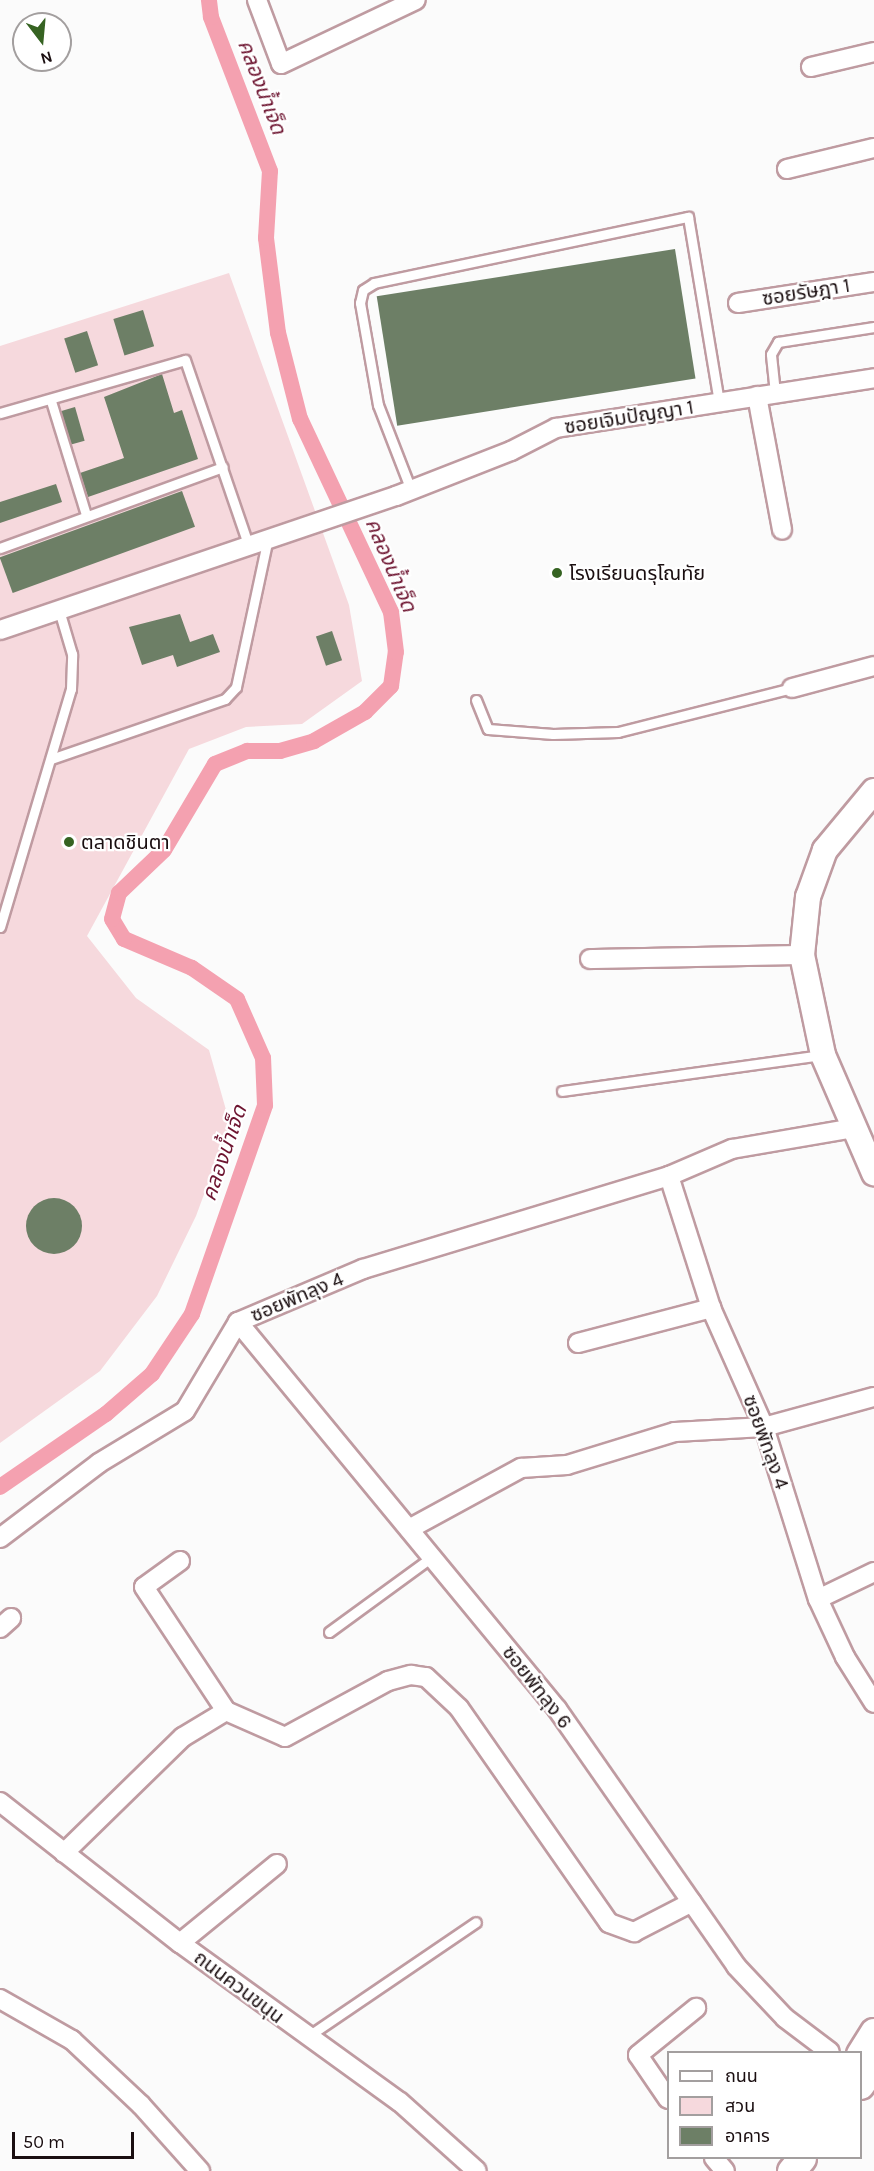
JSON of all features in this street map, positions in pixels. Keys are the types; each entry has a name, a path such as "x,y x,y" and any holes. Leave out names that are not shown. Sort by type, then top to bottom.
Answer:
{"main road":[{"path":"862,2052 874,2032"},
{"path":"862,2083 874,2065"},
{"path":"772,2171 781,2159"},
{"path":"791,2171 800,2159"}],"street":[{"path":"257,0 281,64 416,0"},
{"path":"811,68 874,52"},
{"path":"787,169 874,148"},
{"name":"ซอยรัษฎา 1","path":"738,303 874,282"},
{"name":"ซอยเจิมปัญญา 1","path":"0,630 403,493 511,451 556,428 874,378"},
{"path":"757,396 782,530"},
{"path":"792,688 874,666"},
{"path":"874,790 825,850 808,897 802,955 823,1055 874,1173"},
{"path":"590,959 802,955"},
{"name":"ซอยพัทลุง 4","path":"0,1538 99,1463 185,1411 238,1322 363,1269 669,1176 732,1149 853,1128"},
{"name":"ซอยพัทลุง 4","path":"669,1176 711,1308 764,1427 818,1599 844,1657 874,1703"},
{"path":"578,1343 711,1308"},
{"name":"ซอยพัทลุง 6","path":"238,1322 557,1709 736,1966 785,2018 829,2051"},
{"path":"409,1529 521,1468 567,1465 675,1432 764,1427 874,1397"},
{"path":"180,1561 144,1587 226,1711 285,1737 388,1680 411,1675 426,1677 459,1708 609,1923 634,1932 692,1902"},
{"path":"818,1599 874,1572"},
{"path":"64,1853 183,1737 226,1711"},
{"name":"ถนนควนขนุน","path":"0,1802 306,2038 400,2102 477,2171"},
{"path":"180,1943 277,1864"},
{"path":"0,1999 72,2040 141,2105 200,2171"},
{"path":"667,2095 638,2055 696,2008"}],"lane":[{"path":"403,493 378,405 360,303 363,290 374,283 688,217 719,402"},
{"path":"776,393 771,354 778,342 874,327"},
{"path":"0,413 51,401 185,360 248,544"},
{"path":"51,401 86,515"},
{"path":"0,548 223,467"},
{"path":"51,759 225,699 236,687 268,538"},
{"path":"0,927 71,689 72,654 59,610"},
{"path":"476,700 488,729 553,734 618,732 792,688"},
{"path":"562,1092 823,1055"},
{"path":"329,1632 432,1557"},
{"path":"306,2038 476,1922"}],"green space":[{"name":"ตลาดชินตา","path":"229,273 349,605 362,681 302,724 246,727 189,749 87,936 136,998 209,1050 230,1124 196,1216 157,1296 100,1371 0,1443 0,346"}],"building":[{"path":"675,249 695,378 397,426 377,296"},
{"path":"143,310 154,346 124,355 113,319"},
{"path":"87,331 98,365 75,373 64,338"},
{"path":"162,374 174,413 182,410 198,459 88,497 80,473 124,458 104,397"},
{"path":"75,407 85,441 70,445 61,411"},
{"path":"56,484 62,502 0,523 0,502"},
{"path":"182,491 195,527 13,593 0,557"},
{"path":"180,614 190,642 213,634 220,652 177,667 173,655 142,665 129,627"},
{"path":"332,631 342,660 326,666 316,637"},
{"path":"54,1198 65,1200 74,1206 80,1215 82,1226 80,1237 74,1246 65,1252 54,1254 43,1252 34,1246 28,1237 26,1226 28,1215 34,1206 43,1200"}],"waterway":[{"name":"คลองน้ำเจ็ด","path":"0,1487 106,1414 152,1374 192,1314 265,1105 263,1058 237,999 192,968 124,939 112,919 119,893 164,850 215,764 247,751 280,751 314,741 365,712 391,686 396,652 391,612 300,419 278,333 266,238 270,171 211,17 209,0"}],"place":[{"name":"โรงเรียนดรุโณทัย","path":"557,573"},
{"name":"ตลาดชินตา","path":"69,842"}]}
